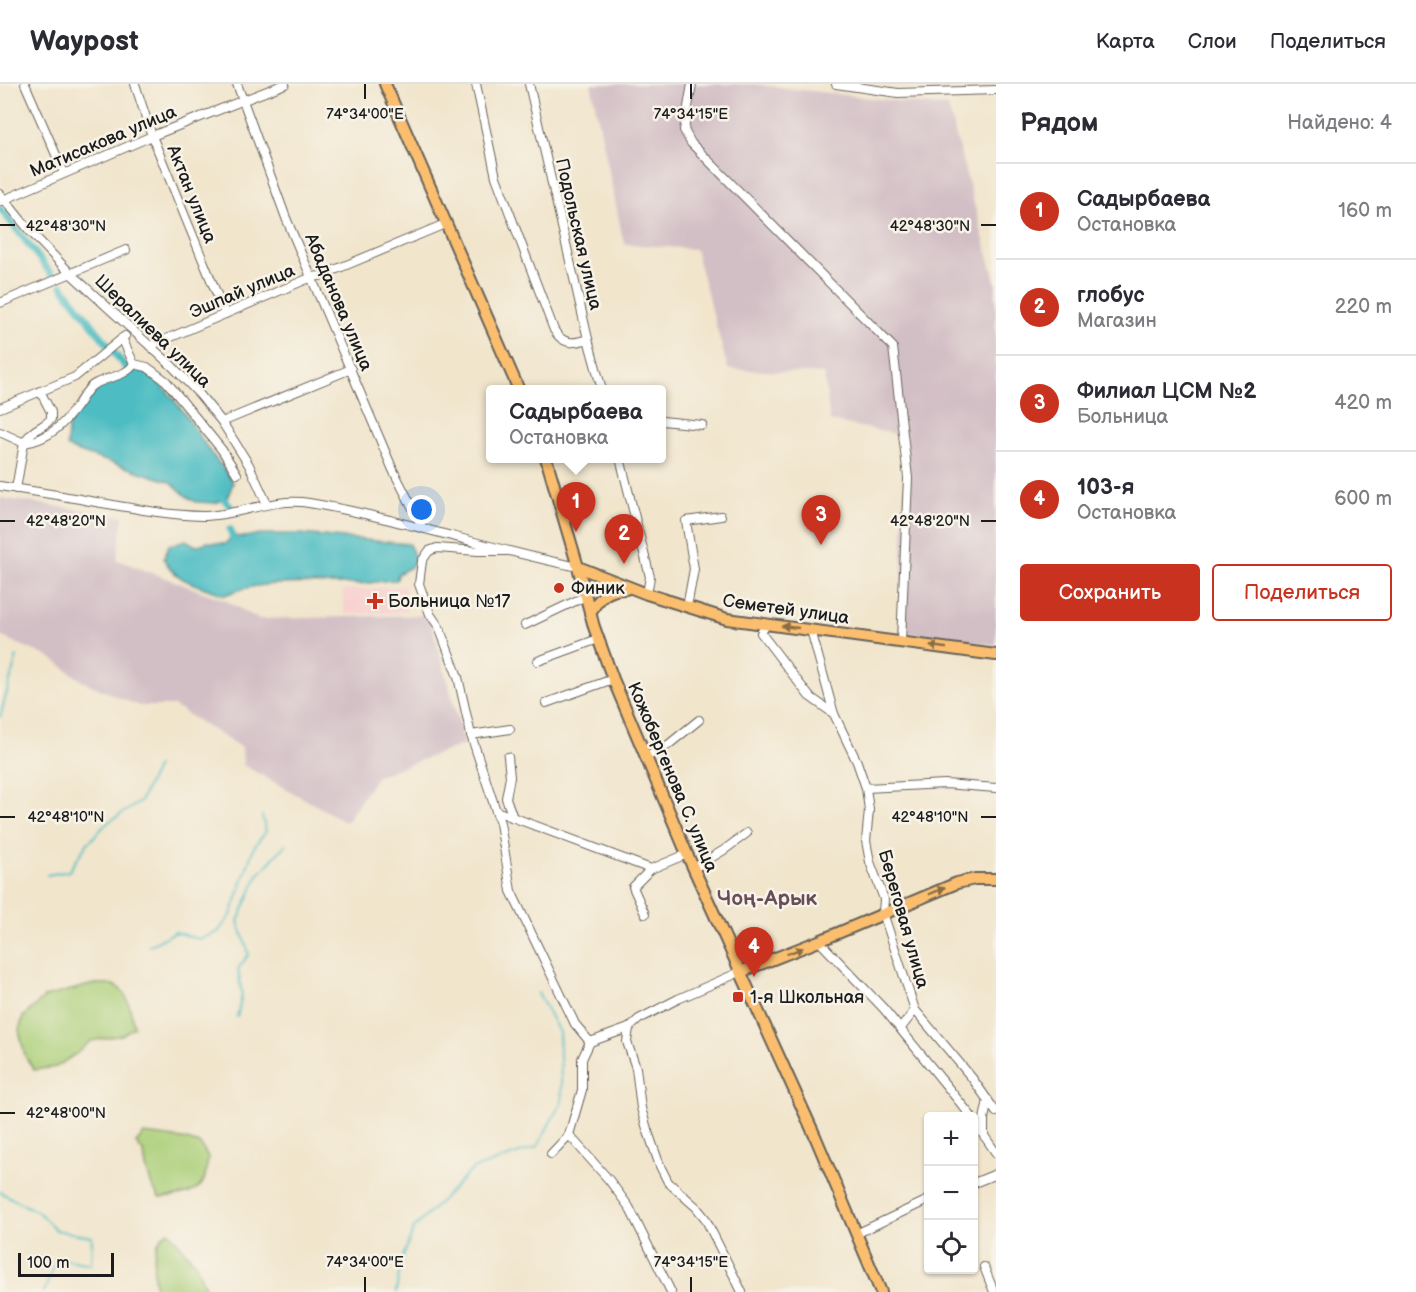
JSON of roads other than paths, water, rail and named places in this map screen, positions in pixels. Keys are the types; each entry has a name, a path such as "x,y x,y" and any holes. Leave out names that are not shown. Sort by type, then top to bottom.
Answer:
{"main road":[{"path":"386,84 517,385"},
{"name":"Кожобергенова С. улица","path":"547,463 590,613 613,679 687,855 815,1136 881,1292"},
{"name":"Семетей улица","path":"578,567 647,594 727,619 996,655"},
{"path":"590,613 605,593 633,588"},
{"path":"740,972 819,942 957,883 975,879 996,879"}],"street":[{"path":"26,84 64,173"},
{"name":"Актан улица","path":"135,84 152,136 225,314"},
{"name":"Абаданова улица","path":"237,84 286,218 393,470 423,528"},
{"name":"Матисакова улица","path":"1,198 285,84"},
{"path":"477,84 496,177 554,330 564,342 571,343 588,339"},
{"name":"Подольская улица","path":"529,84 601,385"},
{"path":"692,84 684,130 691,143 893,347 908,478 901,642"},
{"path":"836,84 898,93 996,90"},
{"path":"898,93 904,84"},
{"name":"Шералиева улица","path":"1,198 70,273 193,387 222,422 249,465 267,504"},
{"name":"Эшпай улица","path":"150,346 312,277 320,276 445,224"},
{"path":"0,303 126,250"},
{"path":"0,408 75,377 132,331"},
{"path":"122,338 134,364 147,368 166,381 222,450 237,474"},
{"path":"0,432 24,443 36,441 52,433 74,411 90,386 127,371 134,364"},
{"path":"222,422 351,369"},
{"path":"16,489 24,443 36,428 48,423 51,419 51,412 40,391"},
{"path":"666,421 702,425"},
{"path":"621,463 650,577 647,594"},
{"path":"0,486 162,514 230,514 267,504 293,501 309,503 423,528 506,551 578,567"},
{"path":"687,607 694,569 686,521 721,516"},
{"path":"506,551 437,548 425,555 420,567 419,584 458,676 471,735 500,824 511,891 575,1024 590,1042"},
{"path":"525,625 586,596"},
{"path":"766,625 761,633 770,648 809,696 834,714"},
{"name":"Береговая улица","path":"811,630 834,714 866,788 869,810 866,841 870,862 884,899 883,913 915,1010 972,1078 996,1112"},
{"path":"538,662 598,639"},
{"path":"546,703 613,679"},
{"path":"645,758 668,745 699,720"},
{"path":"471,735 510,729"},
{"path":"508,757 510,777 506,798 513,818"},
{"path":"866,788 945,784 996,788"},
{"path":"495,811 651,869"},
{"path":"694,868 747,833"},
{"path":"645,914 633,886 651,869 687,855"},
{"path":"819,942 901,1028 968,1112"},
{"path":"551,1154 569,1135 582,1090 582,1059 590,1042 629,1028 639,1019 678,999 740,972"},
{"name":"Береговая улица","path":"901,1028 915,1010"},
{"path":"629,1028 627,1042 636,1068 641,1108 660,1166 668,1182 705,1218 742,1292"},
{"path":"984,1136 984,1119 988,1100"},
{"path":"978,1126 996,1153"},
{"path":"569,1135 609,1180 629,1207 671,1292"},
{"path":"978,1181 996,1174"},
{"path":"856,1234 924,1202"},
{"path":"984,1267 994,1292"}],"water":[{"path":"137,369 158,382 168,392 227,474 233,483 227,499 215,503 196,502 171,482 73,450 67,446 68,427 81,401 99,383"},
{"path":"260,534 301,534 409,544 416,560 411,567 398,574 397,580 360,584 272,584 225,595 181,578 168,566 164,558 169,545 186,540 196,546 207,542 225,544 232,536 245,537"}],"waterway":[{"path":"1,209 52,275"},
{"path":"62,286 127,369"},
{"path":"220,495 230,506"},
{"path":"230,529 232,536"},
{"path":"0,717 17,656"},
{"path":"47,875 69,871 87,844 107,823 140,802 157,766"},
{"path":"149,946 175,932 199,939 218,932 231,915 254,847 266,831 262,816"},
{"path":"237,1017 242,995 238,969 249,954 238,921 258,875 286,844"},
{"path":"396,1292 401,1262 414,1228 473,1169 537,1147 562,1101 559,1032 538,993"},
{"path":"0,1192 38,1212 56,1230 92,1237 91,1264 57,1258 44,1292"}],"place":[{"name":"Садырбаева","path":"576,532"},
{"name":"Филиал ЦСМ №2","path":"821,545"},
{"name":"глобус","path":"624,564"},
{"name":"Финик","path":"559,588"},
{"name":"Больница №17","path":"375,601"},
{"name":"103-я","path":"754,977"},
{"name":"1-я Школьная","path":"738,997"}],"district":[{"name":"Чоң-Арык","path":"767,898"}]}
